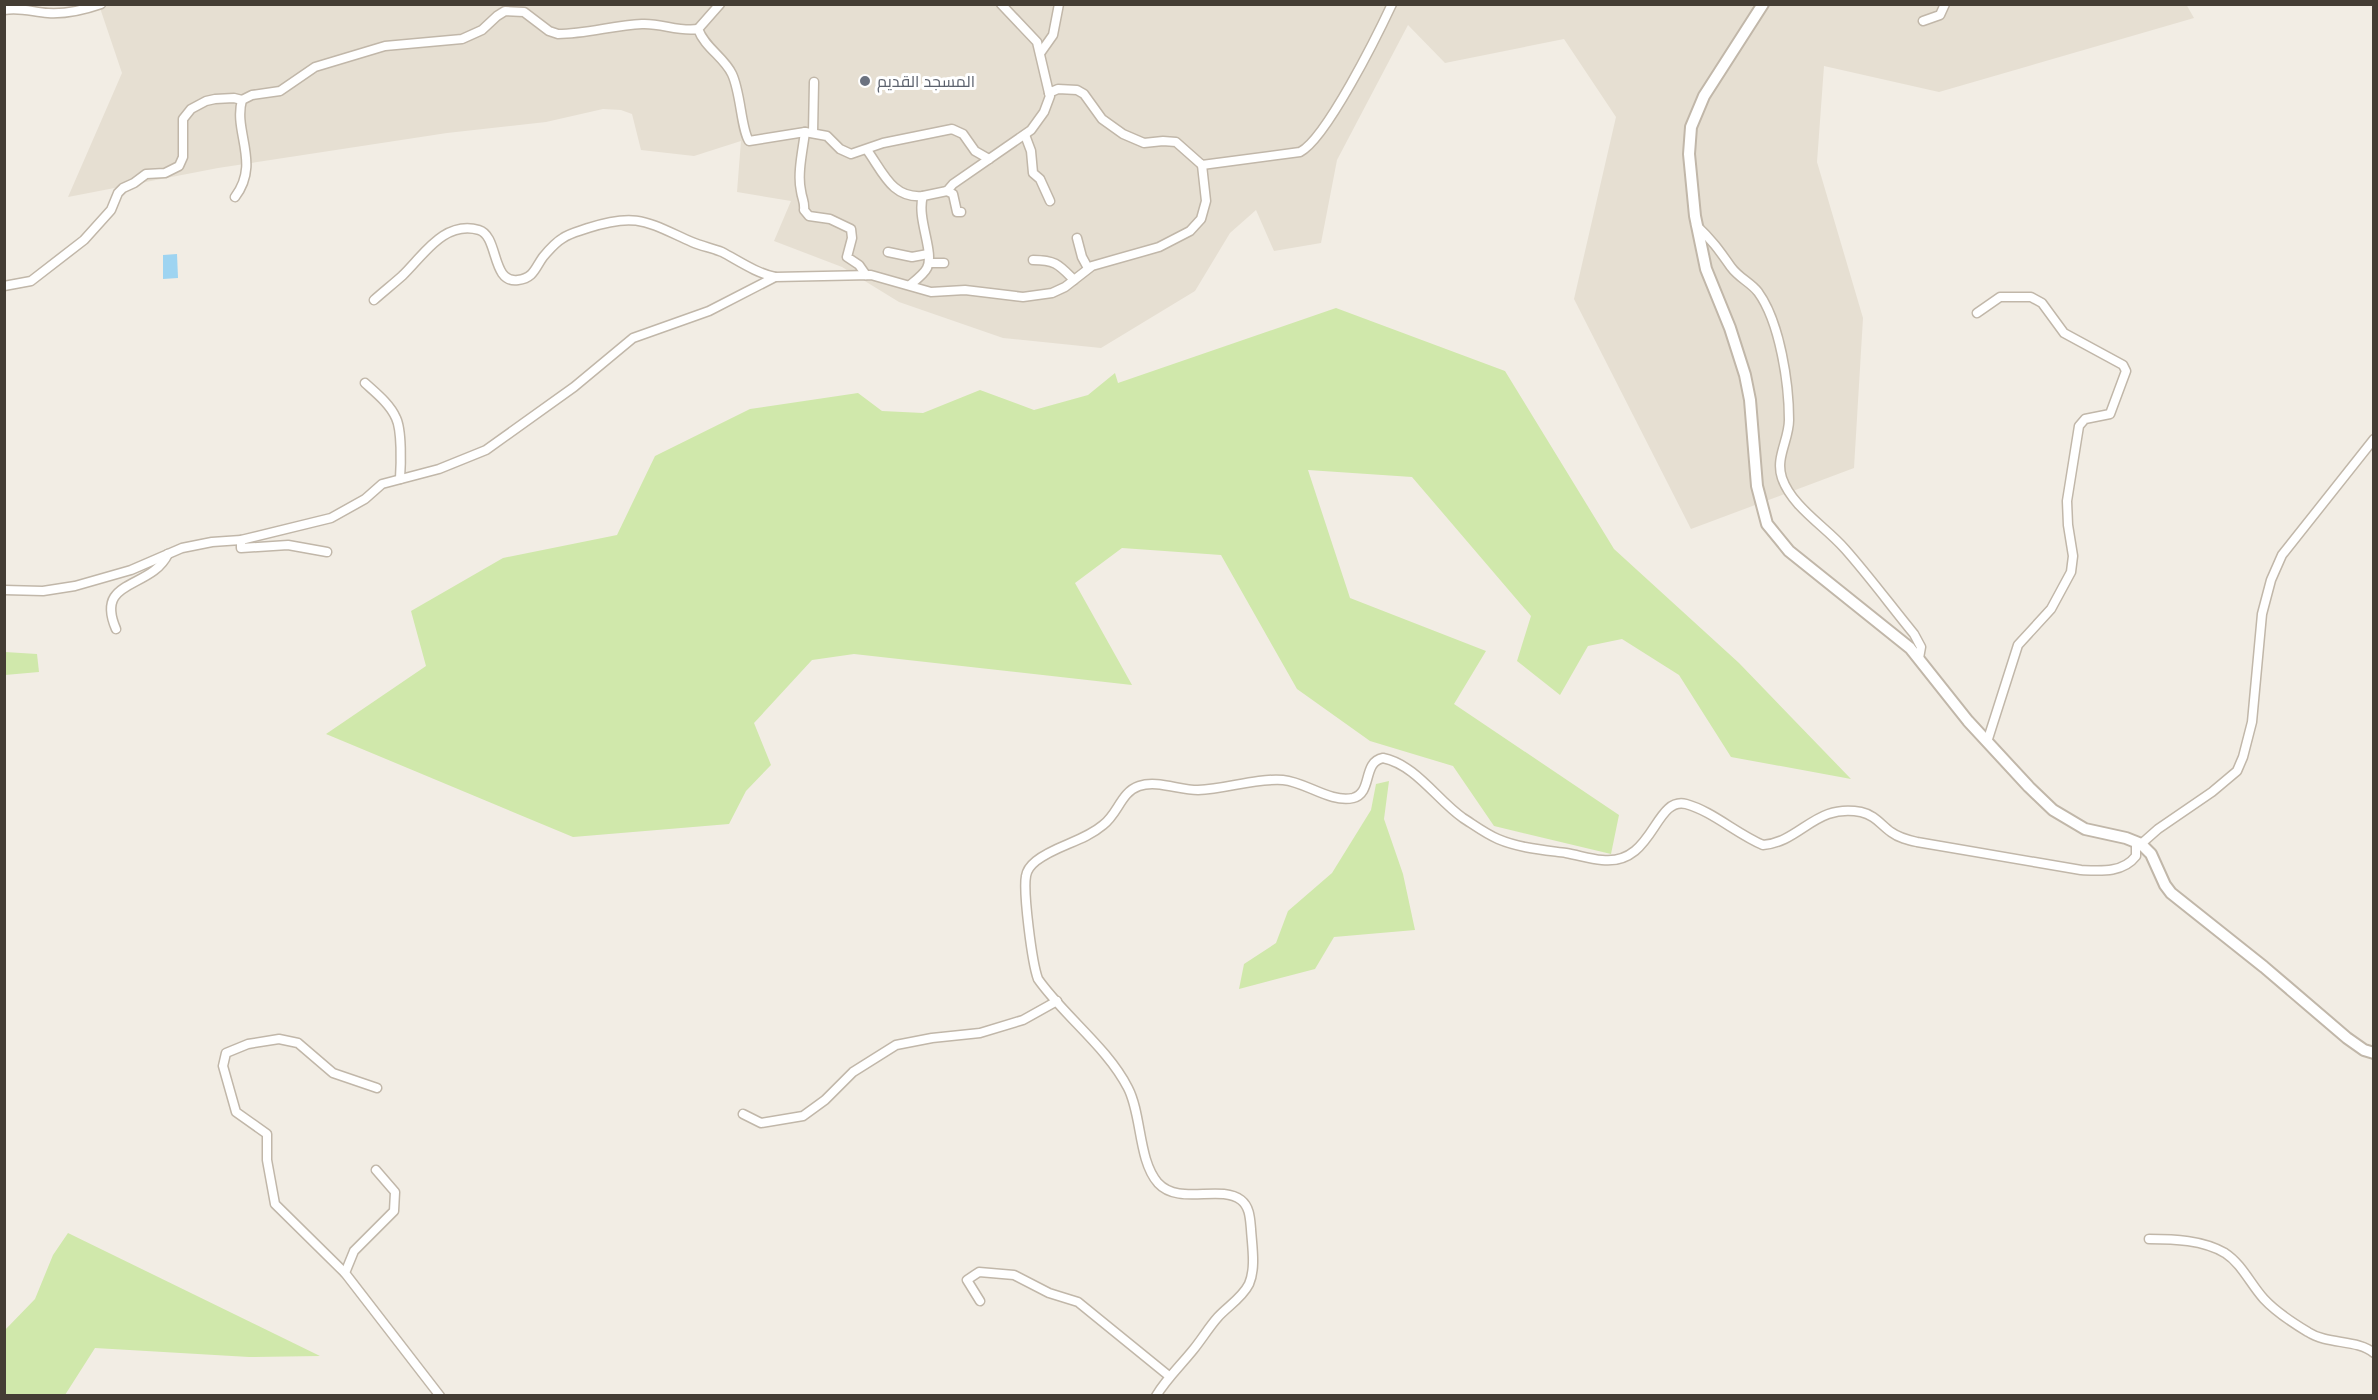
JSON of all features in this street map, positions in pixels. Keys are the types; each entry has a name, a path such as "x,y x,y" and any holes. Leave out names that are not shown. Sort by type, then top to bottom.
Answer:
{"street":[{"path":"4,10 20,8 54,13 82,10 101,4"},
{"path":"4,286 31,281 84,240 113,207 118,193 123,188 146,174 165,173 179,166 183,157 183,119 191,109 206,101 234,98 242,100 252,95 280,91 315,67 385,46 462,39 482,30 496,16 509,10 524,12 549,31 558,34 641,24 659,25 678,30 698,29 720,4"},
{"path":"947,191 953,184 1025,135 1044,112 1050,96 1037,42 1001,4"},
{"path":"1041,52 1053,35 1059,4"},
{"path":"1202,165 1300,152 1310,146 1327,122 1392,4"},
{"path":"1763,4 1704,96 1691,127 1689,154 1696,225 1706,269 1730,328 1745,375 1750,400 1758,493 1767,524 1789,551 1852,603 1901,639 1987,742 2029,788 2067,820 2085,829 2139,843 2151,854 2171,893 2264,967 2347,1038 2364,1050 2373,1053"},
{"path":"1923,21 1940,15 1945,4"},
{"path":"698,29 704,41 731,72 741,103 745,133 749,141 809,132 826,136 846,153 857,154 883,143 952,129 963,134 975,151 989,159"},
{"path":"814,82 809,132 801,159 801,191 805,203 804,210 809,216 830,219 851,229 848,257 859,265 866,275"},
{"path":"374,300 403,275 412,263 436,241 455,229 480,230 488,238 502,272 507,278 516,281 528,277 537,269 543,257 564,237 613,221 636,219 653,223 719,251 762,275 775,277 880,276 931,292 965,290 1023,297 1052,293 1074,280 1088,268 1159,248 1190,231 1201,219 1206,201 1202,165 1176,142 1144,143 1123,134 1102,119 1084,94 1077,90 1058,89 1049,93"},
{"path":"236,197 246,175 246,146 240,109 242,100"},
{"path":"1025,135 1031,152 1033,173 1040,178 1050,201"},
{"path":"867,150 896,191 909,196 951,191 957,212 961,212"},
{"path":"910,285 924,272 928,259 920,207 923,196"},
{"path":"1696,225 1716,244 1738,275 1757,291 1774,327 1788,401 1788,427 1779,461 1784,484 1789,493 1846,550 1914,634 1921,647 1919,658"},
{"path":"1077,238 1082,257 1088,268"},
{"path":"888,252 944,263"},
{"path":"1033,260 1056,262 1074,280"},
{"path":"4,590 43,591 75,586 113,576 201,543 241,540 331,519 365,499 382,484 439,470 486,450 569,392 633,338 709,311 775,277"},
{"path":"1977,313 2000,297 2027,296 2045,306 2054,323 2064,333 2123,365 2126,371 2110,414 2085,419 2080,423 2067,501 2073,556 2071,572 2051,609 2018,645 1987,742"},
{"path":"364,383 376,392 395,416 401,455 400,479"},
{"path":"1156,1395 1169,1376 1249,1283 1252,1270 1252,1245 1248,1211 1242,1201 1230,1196 1173,1191 1159,1184 1149,1167 1129,1090 1116,1069 1044,987 1036,972 1026,894 1026,873 1045,854 1081,840 1102,826 1128,792 1146,784 1198,790 1253,781 1283,780 1338,798 1353,798 1362,793 1371,765 1383,758 1400,764 1461,816 1499,839 1528,847 1607,861 1623,859 1636,852 1665,811 1681,803 1763,845 1786,837 1816,818 1836,811 1866,813 1880,821 1893,834 1917,842 2069,869 2101,871 2117,868 2132,861 2136,856 2139,843 2212,792 2237,771 2252,722 2262,614 2271,580 2282,555 2373,439"},
{"path":"241,540 241,548 288,545 327,552"},
{"path":"116,630 110,619 110,610 115,595 154,571 165,561 168,554"},
{"path":"743,1114 761,1123 804,1116 825,1100 853,1072 897,1045 932,1038 980,1033 1023,1020 1057,1001"},
{"path":"377,1088 333,1073 298,1043 279,1039 248,1044 226,1053 223,1066 236,1112 267,1134 267,1160 275,1204 345,1273 440,1395"},
{"path":"345,1273 354,1251 394,1211 395,1192 376,1170"},
{"path":"2149,1239 2180,1240 2225,1253 2264,1299 2307,1332 2337,1343 2362,1346 2373,1353"},
{"path":"981,1301 967,1280 979,1272 1014,1275 1049,1293 1078,1302 1169,1376"}],"shaded area":[{"path":"2186,4 2194,18 1939,92 1824,66 1817,162 1863,318 1854,468 1691,529 1574,299 1616,117 1564,39 1445,63 1408,25 1337,160 1321,243 1274,251 1256,210 1230,233 1195,291 1101,348 1003,338 899,302 842,267 774,241 791,201 737,192 741,141 694,156 641,150 632,114 621,110 603,109 546,122 447,133 218,168 68,197 122,73 99,5"}],"green space":[{"path":"1336,308 1505,371 1614,549 1739,663 1851,779 1731,757 1679,675 1622,639 1588,646 1560,695 1517,661 1531,616 1412,477 1308,470 1350,598 1486,651 1454,704 1619,815 1611,854 1494,826 1453,766 1370,741 1297,689 1221,555 1122,548 1075,583 1132,685 854,654 812,660 754,723 771,765 746,791 729,824 573,837 326,734 426,666 411,611 503,558 617,535 655,456 750,409 858,393 882,411 923,413 980,390 1034,410 1088,395 1115,373 1118,383"},
{"path":"5,652 37,654 39,672 5,675"},
{"path":"1389,781 1384,819 1403,874 1415,930 1334,937 1315,969 1239,989 1244,964 1276,943 1288,911 1332,873 1371,810 1376,784"},
{"path":"68,1233 320,1356 249,1357 95,1348 65,1395 5,1395 5,1330 35,1299 53,1255"}],"water":[{"path":"177,254 178,278 163,279 163,255"}],"place":[{"name":"المسجد القديم","path":"865,81"}]}
